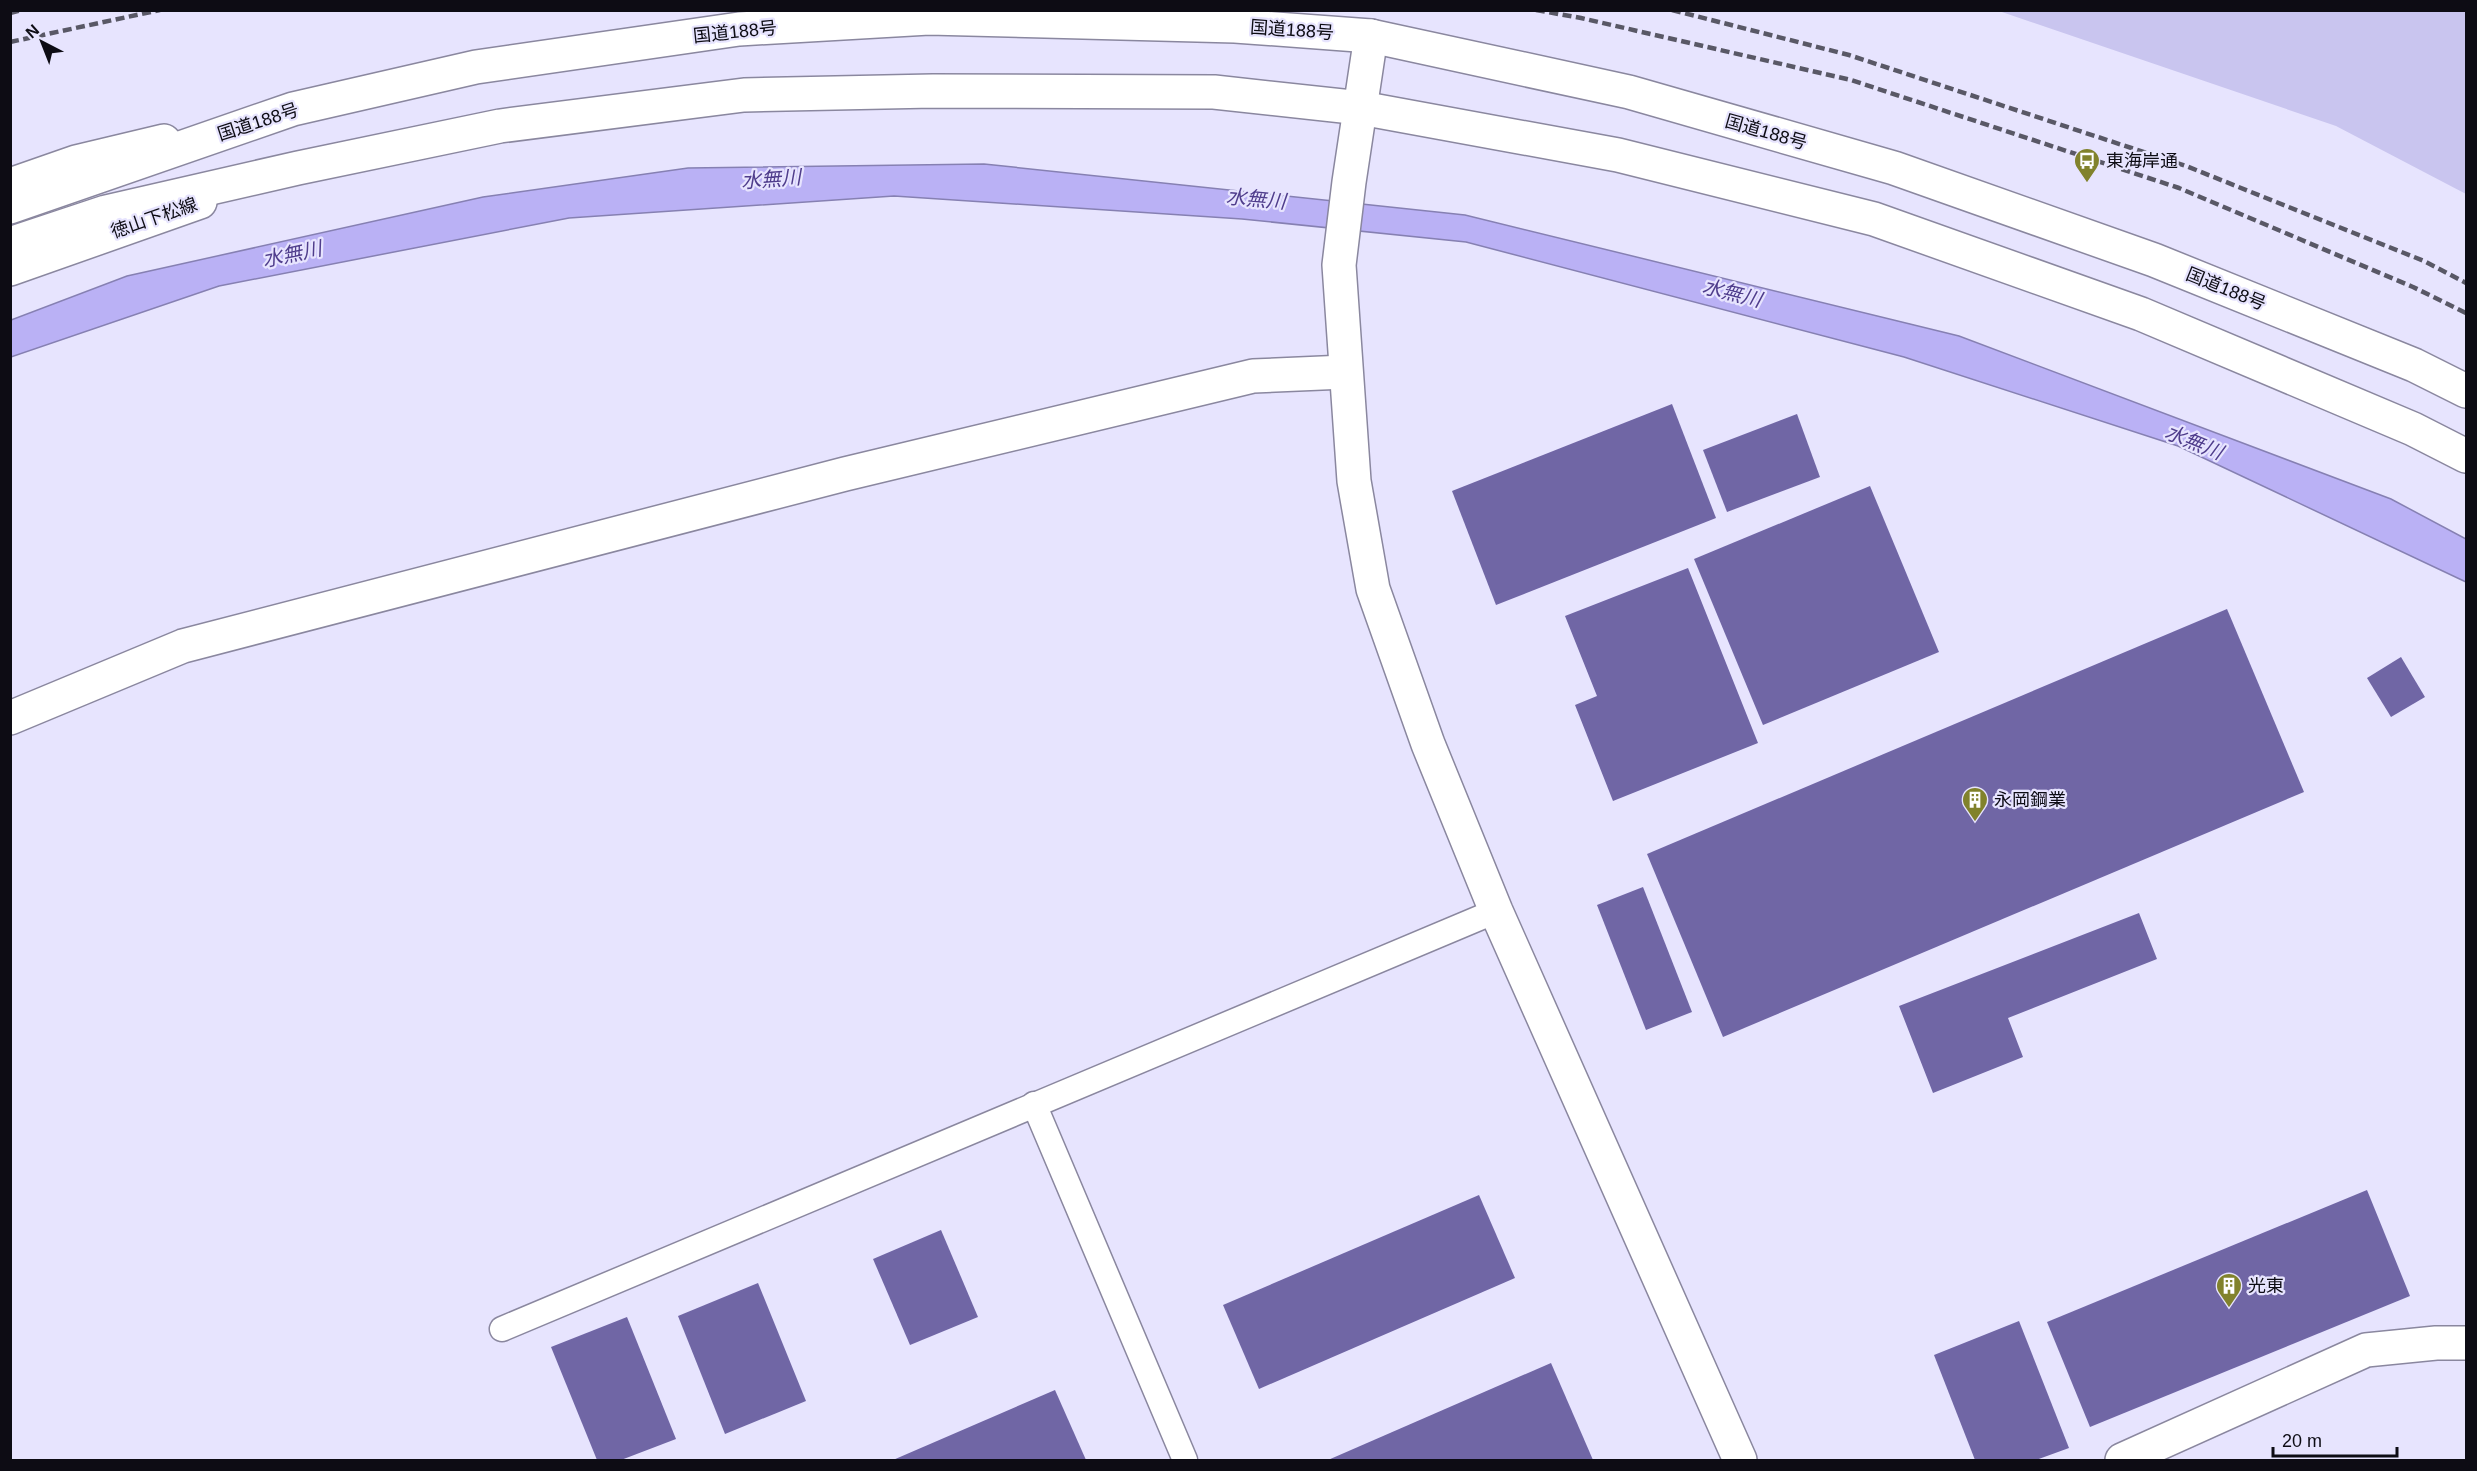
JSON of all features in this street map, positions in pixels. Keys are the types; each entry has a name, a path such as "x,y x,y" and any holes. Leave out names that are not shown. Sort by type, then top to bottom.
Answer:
{"main road":[{"name":"国道188号","path":"10,207 293,110 476,67 739,29 929,18 1235,26 1371,36 1629,93 1894,168 2154,260 2414,365 2466,392"},
{"path":"1371,36 1349,182 1340,265 1345,372 1354,482 1373,589 1428,744 1496,911 1740,1461"},
{"path":"10,244 106,212 298,168 500,126 744,95 933,91 1214,93 1361,108 1618,155 1874,219 2140,314 2413,429 2466,456"},
{"path":"10,184 76,162 293,110"},
{"name":"徳山下松線","path":"10,268 298,168"},
{"path":"10,718 183,646 786,489 1253,376 1345,372"},
{"path":"2122,1461 2366,1350 2436,1343 2466,1343"}],"lane":[{"path":"502,1329 1496,911"},
{"path":"1034,1104 1185,1461"}],"shaded area":[{"path":"1999,11 2466,11 2466,194 2336,126"}],"water":[{"name":"水無川","path":"984,164 1465,215 1959,336 2391,499 2466,539 2466,582 2178,446 1904,357 1466,242 1242,219 894,196 569,218 219,286 11,357 11,320 127,276 483,197 688,168"}],"building":[{"path":"1672,404 1716,518 1496,605 1452,491"},
{"path":"1797,414 1820,477 1727,512 1703,450"},
{"path":"1870,486 1939,652 1763,725 1694,559"},
{"path":"1688,568 1758,743 1613,801 1575,705 1597,696 1565,616"},
{"name":"永岡鋼業","path":"2227,609 2304,792 1723,1037 1647,854"},
{"path":"2401,657 2425,697 2391,717 2367,678"},
{"path":"1643,887 1692,1012 1646,1030 1597,905"},
{"path":"2139,913 2157,959 2008,1018 2023,1057 1933,1093 1899,1006"},
{"name":"光東","path":"2367,1190 2410,1296 2090,1427 2047,1322"},
{"path":"1479,1195 1515,1278 1259,1389 1223,1305"},
{"path":"941,1230 978,1317 910,1345 873,1259"},
{"path":"758,1283 806,1401 725,1434 678,1316"},
{"path":"627,1317 676,1439 621,1460 597,1460 551,1347"},
{"path":"2019,1321 2069,1448 2036,1460 1975,1460 1934,1355"},
{"path":"1551,1363 1593,1460 1328,1460"},
{"path":"1055,1390 1086,1460 893,1460"}],"railway":[{"path":"10,13 22,10"},
{"path":"10,42 160,10"},
{"path":"1536,10 1581,18 1851,80 2179,188 2413,287 2466,313"},
{"path":"1672,10 1849,55 2186,166 2424,261 2466,283"}],"place":[{"name":"東海岸通","path":"2087,184"},
{"name":"永岡鋼業","path":"1975,823"},
{"name":"光東","path":"2229,1309"}]}
